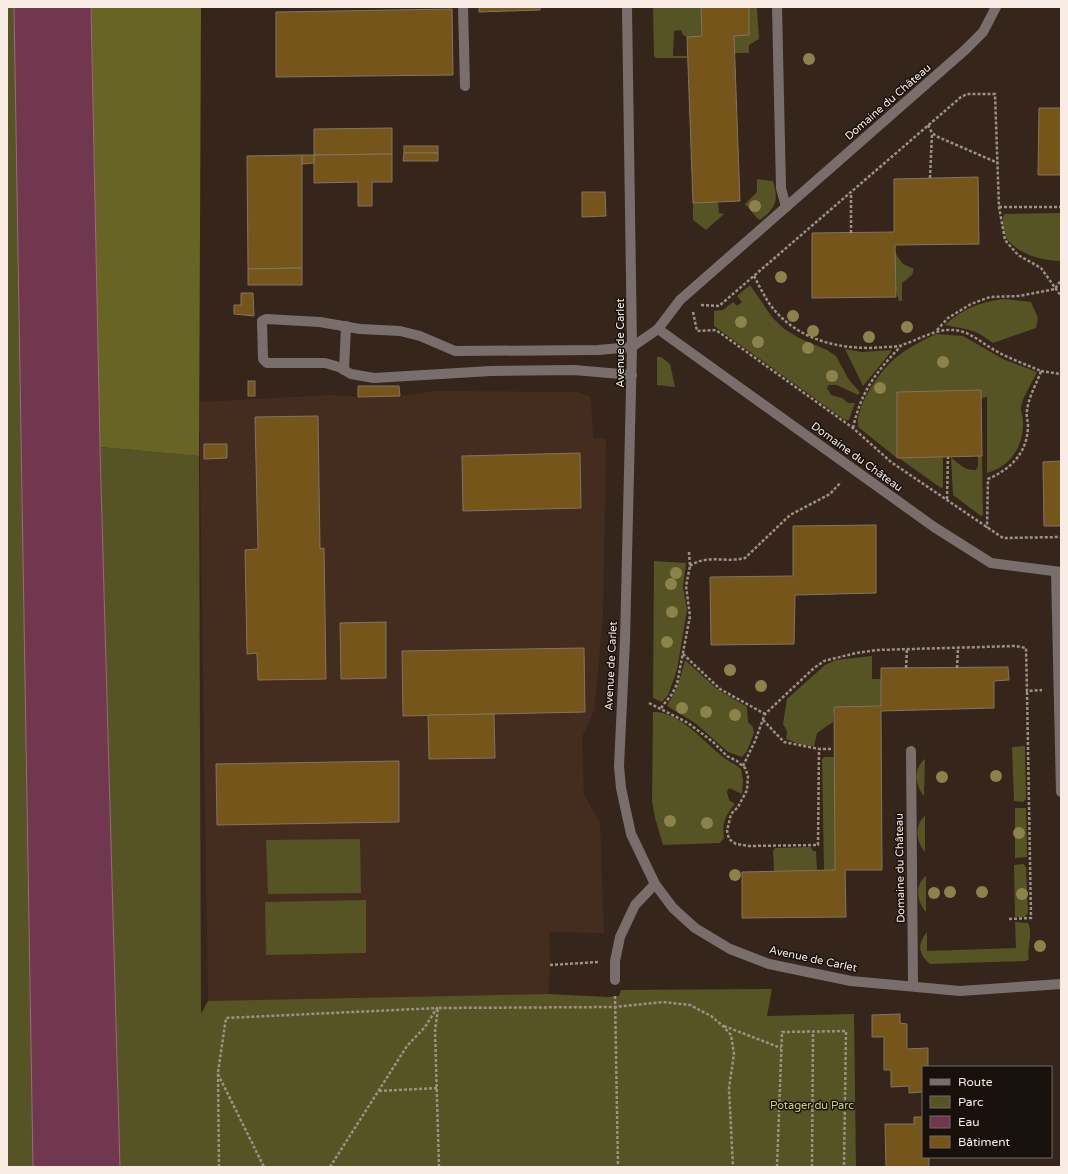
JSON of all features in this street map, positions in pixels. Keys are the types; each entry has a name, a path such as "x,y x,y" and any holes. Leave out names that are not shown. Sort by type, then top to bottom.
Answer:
{"street":[{"path":"463,7 465,86"},
{"name":"Avenue de Carlet","path":"627,7 632,375 625,640 619,766 631,834 655,884 673,908 690,923 730,949 769,964 844,979 960,991 1061,984"},
{"path":"777,7 781,188 786,207"},
{"name":"Domaine du Château","path":"632,347 658,329 680,300 964,50 983,32 996,7"},
{"path":"632,347 598,350 455,351 420,336 400,331 320,322 266,319 262,321 263,359 267,362 326,363 351,374 374,378 529,370 574,370 632,375"},
{"path":"344,370 346,326"},
{"name":"Domaine du Château","path":"658,329 934,527 991,563 1059,572 1061,792"},
{"name":"Domaine du Château","path":"911,750 913,986"},
{"path":"615,980 615,961 620,936 635,905 655,884"}],"path":[{"path":"1061,296 1041,268 1018,255 1010,248 1005,240 999,207 995,94 967,94 961,97 928,125 720,306 703,304 696,308 694,312 697,331 716,330 853,428 891,462 1003,538 1061,537"},
{"path":"928,125 932,133 930,178"},
{"path":"932,133 998,163"},
{"path":"851,233 852,191"},
{"path":"999,207 1061,207"},
{"path":"754,276 766,300 777,314 802,334 852,348 901,346 937,331 959,331 974,336 991,348 1041,371 1061,374"},
{"path":"937,331 948,318 971,304 990,297 1019,296 1055,289 1061,280"},
{"path":"853,428 858,405 863,394 882,366 901,346"},
{"path":"987,528 988,479 1004,472 1021,454 1026,441 1027,410 1041,371"},
{"path":"947,499 948,457"},
{"path":"690,566 697,560 745,558 790,515 830,494 851,467"},
{"path":"661,708 672,694 677,684 690,616 686,586 690,566 688,552"},
{"path":"743,766 765,714 814,668 824,661 856,653 907,649 1016,646 1026,648 1031,918 1009,919"},
{"path":"957,668 958,648"},
{"path":"906,668 907,649"},
{"path":"682,654 720,689 765,714"},
{"path":"1027,691 1059,689"},
{"path":"649,703 688,723 713,742 727,756 743,766 748,776 747,790 738,807 731,814 726,831 729,839 736,844 749,846 818,845 819,750"},
{"path":"763,720 784,742 819,750 833,749"},
{"path":"550,965 615,961"},
{"path":"615,980 618,1167"},
{"path":"219,1167 218,1072 226,1018 438,1008 615,1007 663,1002 690,1006 711,1016 723,1026 731,1036 734,1054 729,1088 733,1167"},
{"path":"438,1008 435,1031 438,1088 438,1167"},
{"path":"330,1167 407,1046 425,1027 438,1008"},
{"path":"723,1026 781,1048"},
{"path":"777,1167 782,1032 846,1031 844,1167"},
{"path":"812,1167 813,1032"},
{"path":"218,1072 264,1167"},
{"path":"379,1091 438,1088"}],"shaded area":[{"path":"91,7 201,7 199,456 100,447"},
{"path":"436,391 578,392 591,397 593,438 606,439 603,618 594,711 582,737 584,795 600,822 604,933 549,932 550,965 548,994 208,1001 199,402 332,395 358,397 400,396"}],"green space":[{"path":"7,7 14,7 33,1167 7,1167"},
{"path":"653,7 701,7 702,36 687,37 683,35 681,30 674,31 673,56 687,56 688,58 656,58 654,56"},
{"path":"749,8 757,8 759,39 749,45 749,53 734,53 734,36 749,35"},
{"path":"757,179 773,181 776,193 776,199 773,207 770,212 760,220 745,204 757,192"},
{"path":"718,202 719,213 724,214 706,230 693,220 693,203"},
{"path":"1061,213 1061,261 1029,255 1019,250 1005,235 1003,225 1004,214"},
{"path":"895,253 903,264 914,269 912,275 902,283 902,301 899,301 896,291"},
{"path":"750,285 772,317 783,328 799,338 827,350 836,356 849,380 860,392 858,395 837,385 829,385 827,388 831,395 842,398 848,403 855,403 849,420 845,420 714,326 714,311 723,310 733,302 737,306 742,302 737,296"},
{"path":"1004,299 1031,302 1038,318 1036,328 993,343 975,332 945,325 965,310 980,304"},
{"path":"936,334 963,336 1003,359 1037,372 1022,405 1023,430 1018,447 1009,460 995,470 987,473 987,397 981,398 981,390 897,392 897,458 858,427 860,410 864,400 881,373 903,352"},
{"path":"845,349 862,352 891,350 891,352 863,386"},
{"path":"657,357 661,357 670,364 675,387 657,385"},
{"name":"Potager du Parc","path":"100,447 199,456 201,1014 208,1001 548,994 608,997 619,996 621,990 772,989 767,1016 854,1014 856,1167 120,1167"},
{"path":"978,456 982,456 983,515 981,516 953,495 951,457 965,468 976,470 978,466"},
{"path":"943,457 943,487 941,488 899,458"},
{"path":"654,561 686,563 683,587 687,610 677,670 668,695 662,702 653,698"},
{"path":"872,656 872,679 881,679 881,706 834,707 833,722 817,733 814,746 802,745 786,739 787,731 783,724 787,699 825,665 836,660"},
{"path":"685,660 717,689 747,707 748,722 753,727 754,733 747,751 742,757 728,752 695,723 667,706 678,684"},
{"path":"653,712 672,716 682,722 691,728 723,757 741,769 743,780 742,794 729,788 727,792 729,800 735,804 725,820 723,828 724,838 720,843 663,845 655,818 652,801"},
{"path":"1025,746 1026,799 1023,802 1014,801 1012,747"},
{"path":"824,757 834,757 835,870 824,871 822,759"},
{"path":"925,759 924,796 917,782 917,772 921,763"},
{"path":"1015,808 1026,808 1027,857 1015,858"},
{"path":"925,816 925,852 918,839 918,829 921,820"},
{"path":"360,839 361,893 268,894 266,840"},
{"path":"811,847 813,851 816,851 817,871 774,871 773,851 775,848"},
{"path":"1023,864 1026,867 1028,913 1025,917 1015,917 1014,865"},
{"path":"926,876 926,912 919,899 918,889 922,880"},
{"path":"366,900 366,953 266,955 265,902"},
{"path":"1015,922 1028,923 1030,927 1028,950 1029,959 1026,961 930,964 921,953 920,945 927,932 927,951 1016,948"}],"water":[{"path":"14,7 91,7 100,447 120,1167 33,1167"}],"building":[{"path":"479,7 540,7 540,10 479,12"},
{"path":"701,7 749,7 749,35 734,36 740,201 693,203 687,37 702,36"},
{"path":"452,9 453,75 276,77 276,12"},
{"path":"1039,108 1061,108 1061,175 1038,175"},
{"path":"392,128 392,154 314,155 314,129"},
{"path":"404,146 438,146 438,153 404,153"},
{"path":"404,153 438,153 438,161 403,161"},
{"path":"392,154 392,182 372,182 372,206 358,206 358,182 314,183 314,155"},
{"path":"302,155 314,155 314,163 302,164"},
{"path":"302,155 302,268 248,269 247,156"},
{"path":"978,177 979,244 895,245 896,297 812,298 812,233 894,232 894,179"},
{"path":"582,192 605,192 606,216 582,217"},
{"path":"302,268 302,285 248,285 248,269"},
{"path":"241,293 253,293 254,316 234,314 234,305 241,305"},
{"path":"248,381 255,381 255,396 248,396"},
{"path":"358,386 399,386 400,396 358,397"},
{"path":"981,390 982,456 897,458 897,392"},
{"path":"318,416 320,549 324,548 326,679 258,680 257,653 247,654 245,550 258,549 255,417"},
{"path":"204,444 227,444 227,458 204,459"},
{"path":"580,453 581,508 463,511 462,456"},
{"path":"1061,461 1061,526 1044,526 1043,462"},
{"path":"876,525 876,593 795,595 794,644 711,645 710,577 793,576 793,526"},
{"path":"386,622 386,678 341,679 340,623"},
{"path":"584,648 585,712 403,716 402,651"},
{"path":"1008,667 1009,680 994,681 994,708 881,711 882,870 845,870 846,917 742,918 742,872 835,870 834,707 881,706 881,668"},
{"path":"494,714 495,758 429,759 428,715"},
{"path":"399,761 399,822 217,825 216,764"},
{"path":"900,1014 900,1023 907,1024 907,1049 928,1048 928,1066 922,1066 922,1092 909,1093 909,1086 891,1087 891,1070 884,1070 884,1037 872,1037 872,1015"},
{"path":"914,1117 922,1117 922,1158 929,1158 929,1167 886,1167 885,1124 914,1124"}]}
